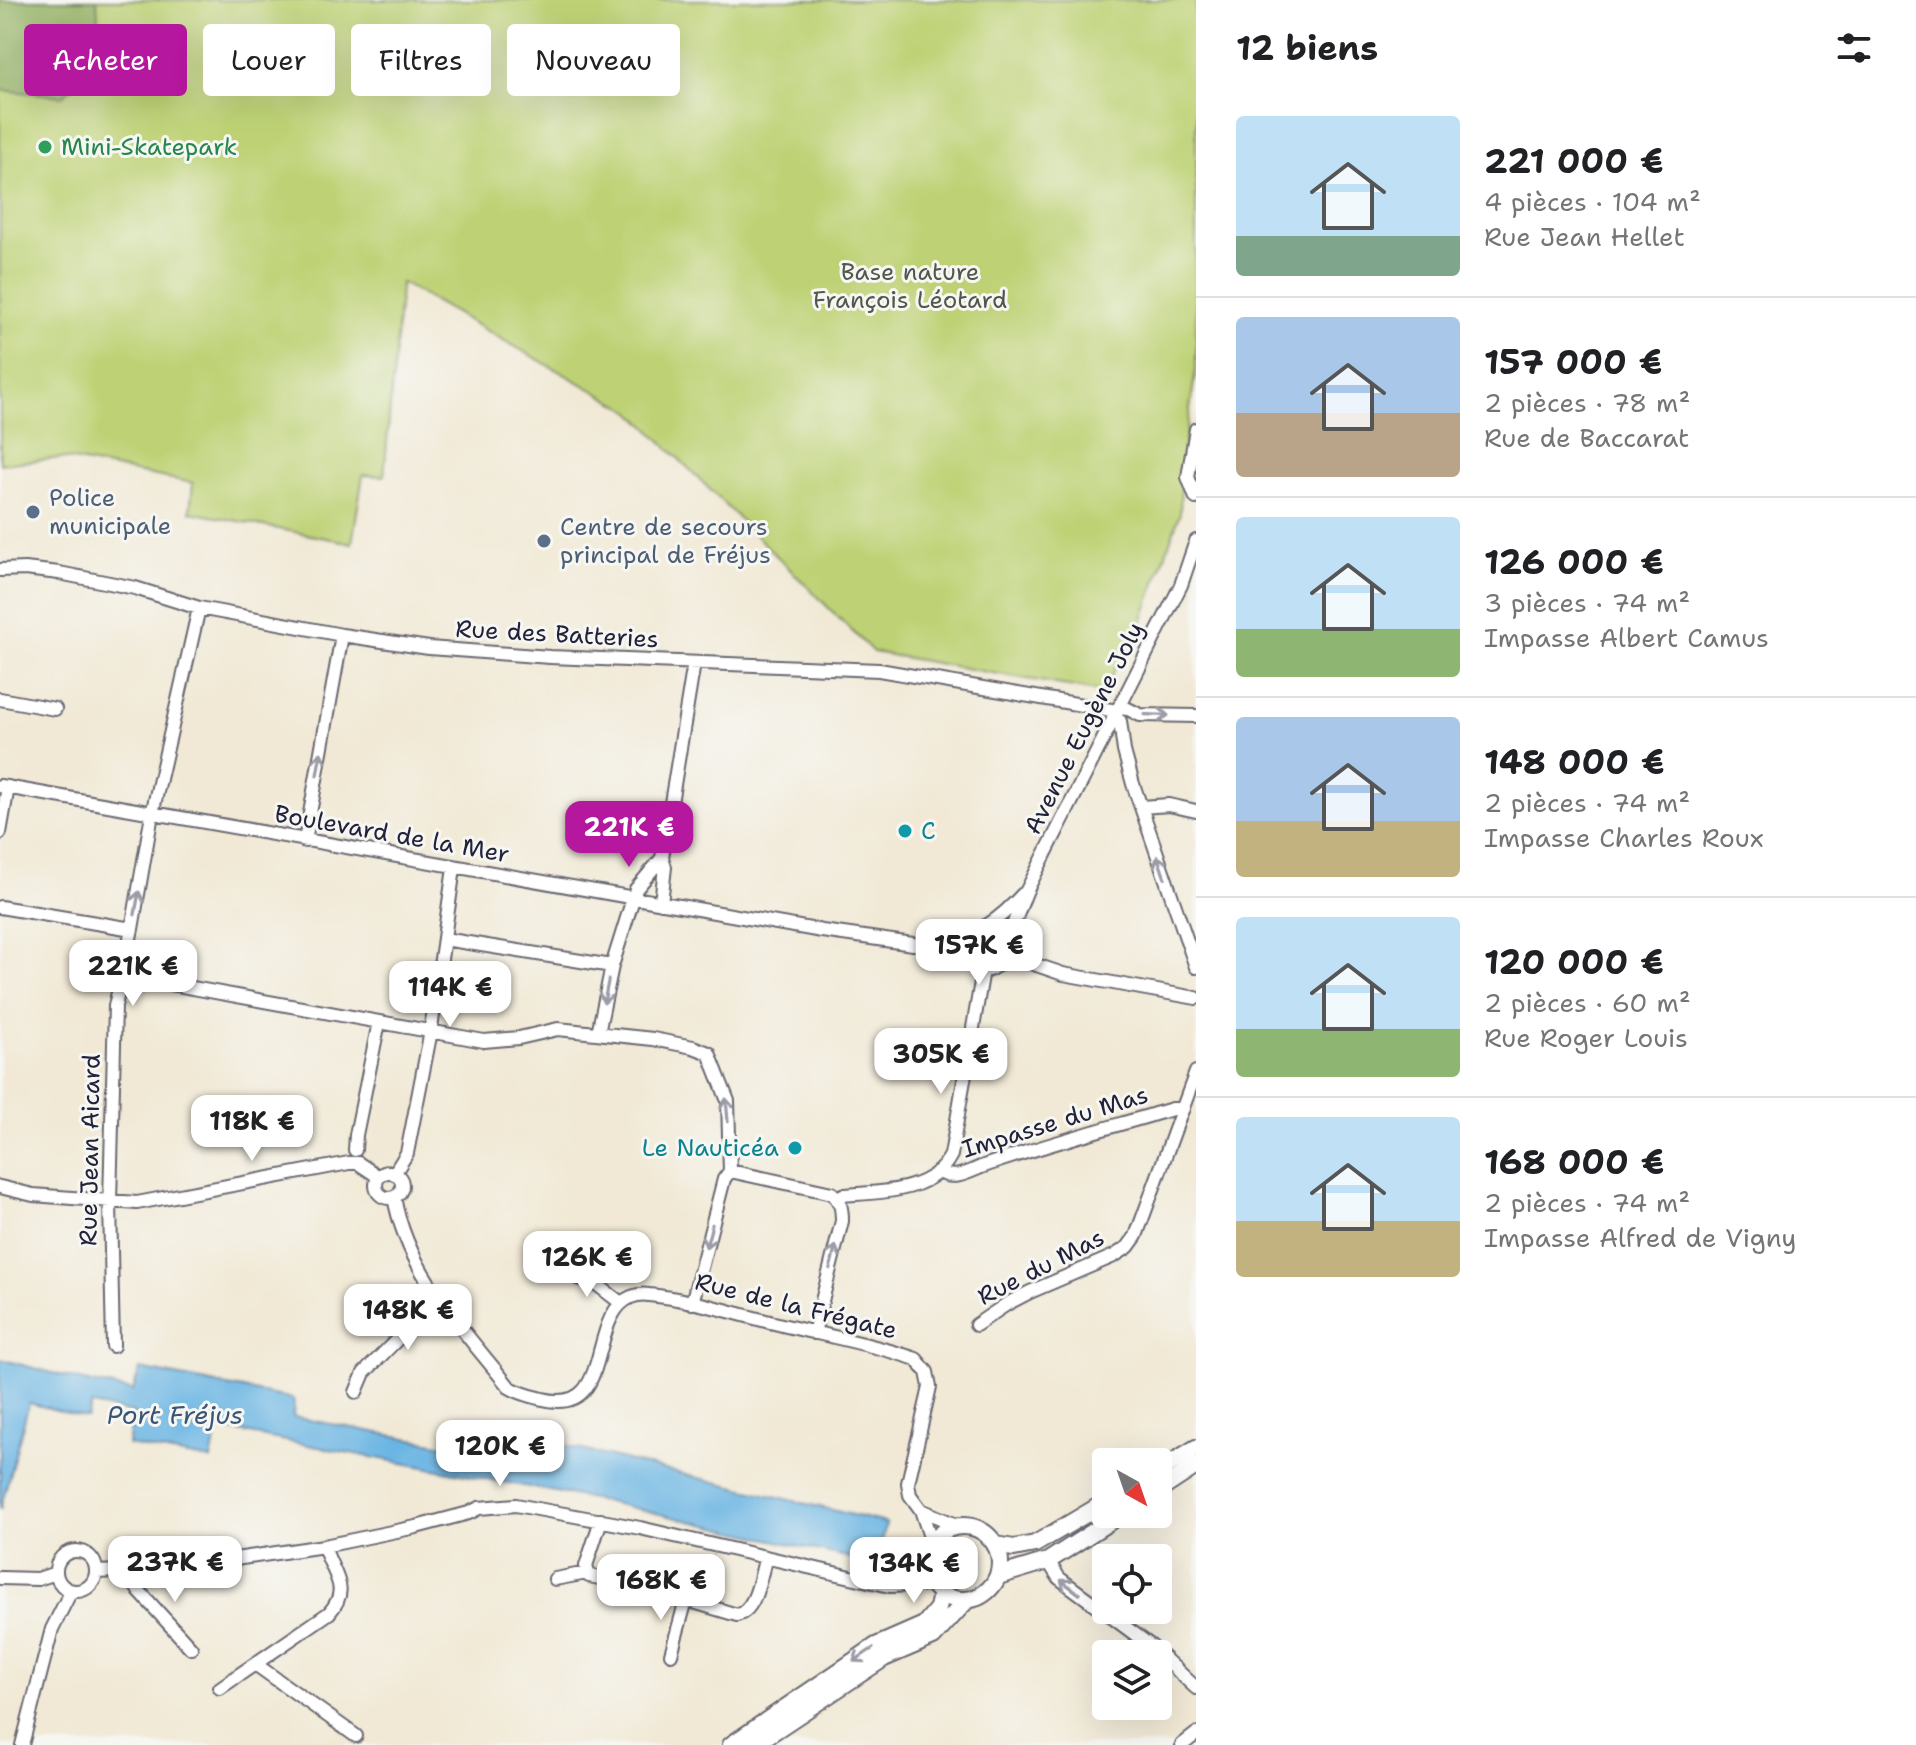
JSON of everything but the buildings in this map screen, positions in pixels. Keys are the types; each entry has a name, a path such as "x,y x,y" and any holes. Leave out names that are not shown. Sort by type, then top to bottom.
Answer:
{"main road":[{"path":"1172,1463 1196,1448"},
{"path":"1172,1482 1196,1466"},
{"path":"996,1545 1014,1548 1035,1544 1092,1510"},
{"path":"731,1745 876,1646 924,1625 938,1608 936,1589 926,1563 932,1543 944,1532 959,1526 980,1530 996,1545 1000,1560 998,1576 982,1595 966,1601 933,1637 884,1658 753,1745"},
{"path":"998,1576 1048,1561 1099,1528"},
{"path":"936,1589 949,1598 966,1601"}],"street":[{"path":"1196,429 1188,477 1196,498"},
{"name":"Avenue Eugène Joly","path":"1007,941 1026,892 1181,585 1196,541"},
{"name":"Avenue Eugène Joly","path":"1181,585 1196,567"},
{"name":"Rue des Batteries","path":"0,570 59,573 135,588 199,608 429,648 497,655 879,670 1140,715 1196,716"},
{"name":"Rue Jean Aicard","path":"113,1346 110,1202 115,1006 152,814 199,608"},
{"path":"305,841 342,635"},
{"path":"661,903 665,867 662,858 694,663"},
{"path":"0,699 55,709"},
{"path":"1117,711 1124,751 1141,807 1196,967"},
{"path":"0,833 4,786"},
{"name":"Boulevard de la Mer","path":"4,786 661,903 913,944 966,946"},
{"path":"1141,807 1169,805 1196,811"},
{"path":"598,1033 612,966 636,889 662,858"},
{"path":"394,1174 407,1153 431,1030 454,868"},
{"name":"Avenue Eugène Joly","path":"985,927 1026,892"},
{"path":"0,907 132,929"},
{"path":"985,927 999,931 1007,941 1007,955 995,968 983,970 968,959 966,946 973,933 985,927"},
{"path":"444,939 612,966"},
{"path":"1007,955 1063,974 1196,998"},
{"path":"940,1172 951,1155 983,970"},
{"path":"121,975 484,1041 519,1038 558,1029 653,1039 709,1053 728,1101 730,1171 724,1179 692,1303"},
{"path":"355,1150 379,1022"},
{"name":"Rue du Mas","path":"976,1325 1007,1304 1128,1247 1136,1236 1196,1072"},
{"name":"Impasse du Mas","path":"838,1198 923,1183 940,1172 946,1176 959,1175 1038,1148 1172,1109 1183,1109"},
{"path":"0,1187 33,1195 137,1203 349,1163 358,1163 379,1177"},
{"path":"730,1171 832,1193 838,1198 842,1221 814,1333"},
{"path":"386,1173 394,1174 400,1179 401,1187 394,1197 386,1198 378,1193 376,1185 379,1177 386,1173"},
{"path":"394,1197 404,1239 438,1298 509,1387 520,1394 552,1401 566,1401 580,1395 588,1386 613,1315 621,1303 595,1283 563,1273"},
{"name":"Rue de la Frégate","path":"621,1303 634,1295 647,1294 692,1303 906,1356 924,1366 930,1387 908,1483 910,1495 921,1510 932,1543"},
{"path":"356,1392 364,1373 438,1298"},
{"path":"96,1572 167,1569 324,1546 416,1527 479,1508 500,1506 601,1520 894,1587 936,1589"},
{"path":"921,1510 959,1526"},
{"path":"601,1520 586,1566 587,1573 593,1578 640,1586 743,1614 751,1607 766,1557"},
{"path":"220,1688 329,1613 340,1601 342,1591 324,1546"},
{"path":"80,1552 91,1559 96,1572 88,1587 71,1591 58,1581 56,1573 63,1556 80,1552"},
{"path":"1048,1561 1059,1578 1151,1646 1196,1688"},
{"path":"894,1587 911,1578 926,1563"},
{"path":"134,1571 134,1583 139,1591 191,1648"},
{"path":"0,1578 38,1579 56,1573"},
{"path":"555,1579 587,1573"},
{"path":"22,1745 52,1629 71,1591"},
{"path":"671,1654 686,1600"},
{"path":"255,1664 356,1736"},
{"path":"1182,1745 1196,1734"}],"green space":[{"name":"Base nature François Léotard","path":"0,0 1196,0 1196,369 1182,462 1180,513 1142,622 1102,692 873,652 632,412 401,283 384,476 363,475 352,543 190,512 193,483 62,458 0,464"},
{"path":"0,0 97,0 98,24 24,24 24,92 0,90"}],"water":[{"name":"Port Fréjus","path":"0,1359 133,1391 140,1369 294,1399 293,1417 531,1461 537,1439 886,1523 877,1564 603,1501 218,1428 211,1460 128,1445 133,1413 91,1405 87,1418 29,1403 0,1510"}],"place":[{"name":"Mini-Skatepark","path":"45,147"},
{"name":"Police municipale","path":"33,512"},
{"name":"Centre de secours principal de Fréjus","path":"544,541"},
{"name":"C","path":"905,831"},
{"name":"Le Nauticéa","path":"795,1148"}]}
